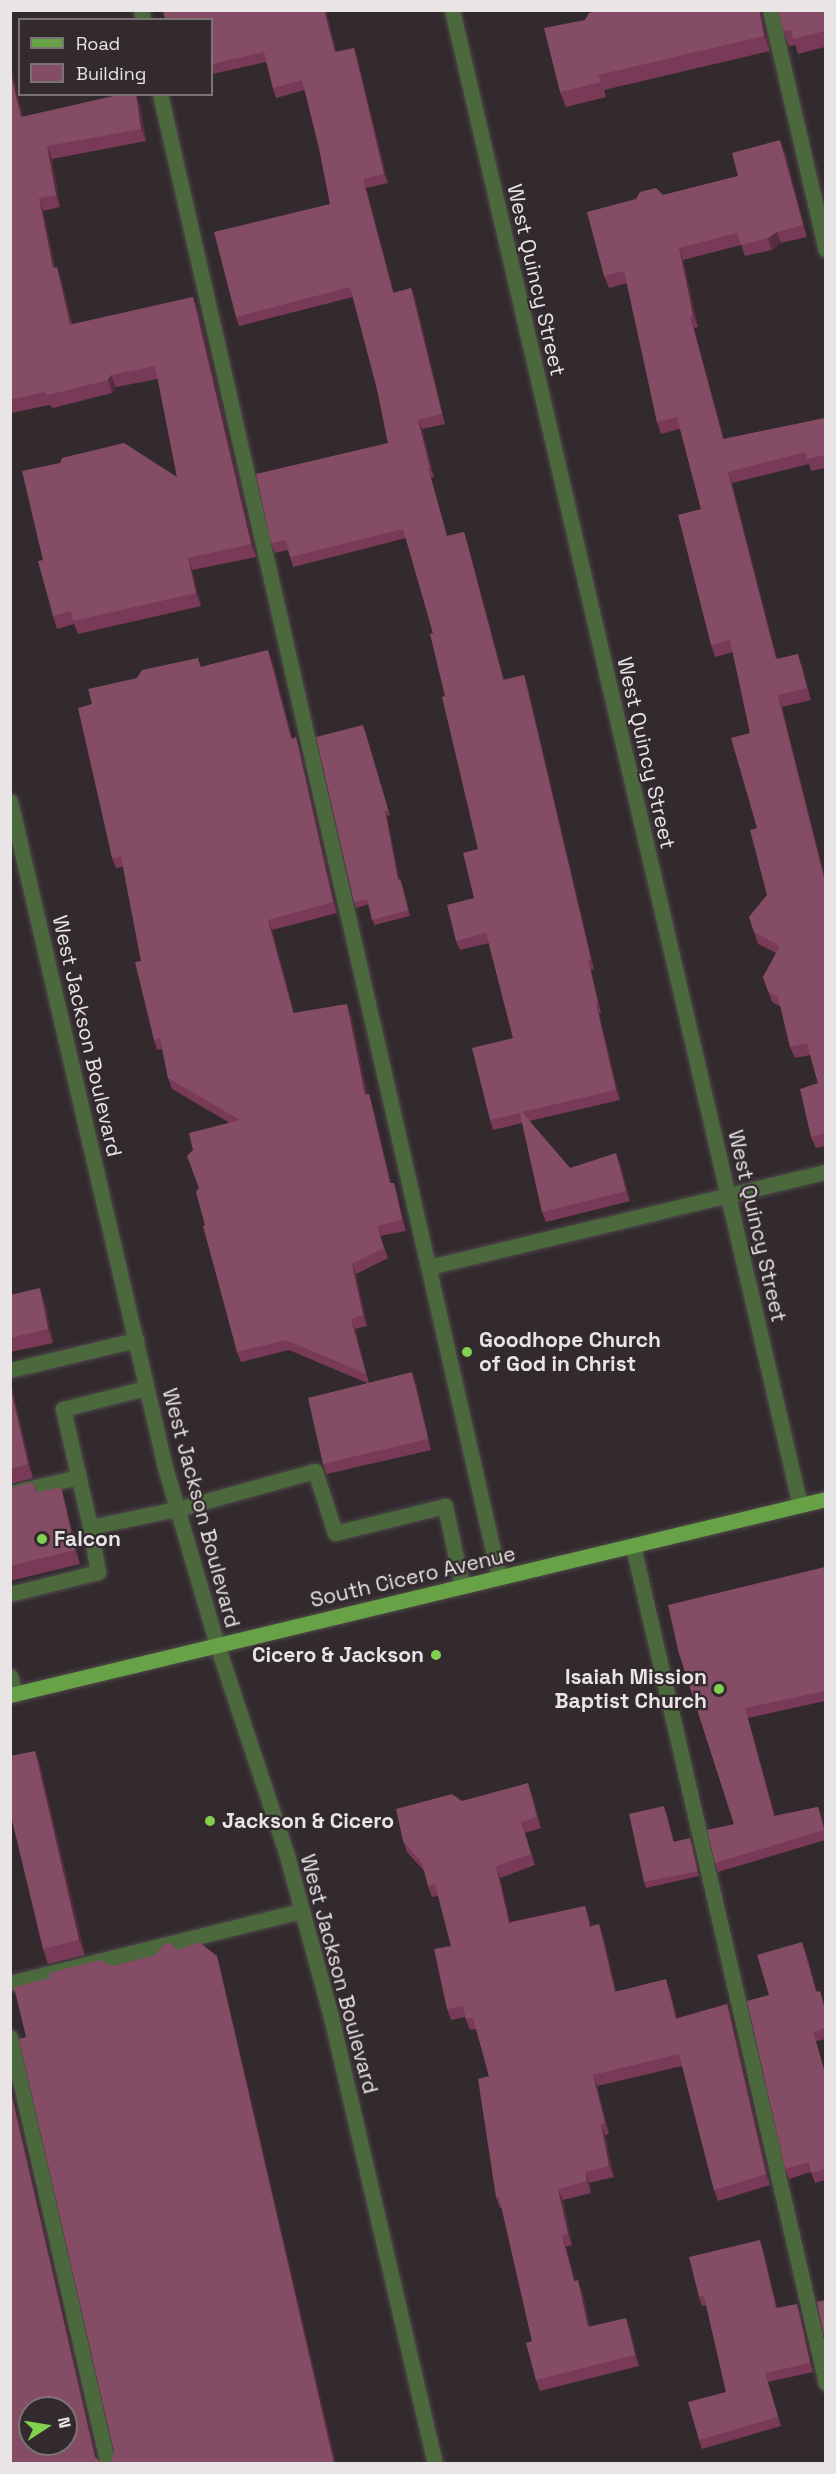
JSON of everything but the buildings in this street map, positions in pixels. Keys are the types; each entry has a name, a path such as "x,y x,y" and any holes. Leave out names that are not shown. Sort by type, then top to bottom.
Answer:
{"main road":[{"name":"South Cicero Avenue","path":"13,1695 825,1499"}],"street":[{"name":"West Quincy Street","path":"452,10 800,1505"},
{"path":"770,10 825,250"},
{"path":"160,96 499,1577"},
{"name":"West Jackson Boulevard","path":"10,801 146,1388 177,1509 217,1645 287,1856 331,2017 435,2463"},
{"path":"429,1267 825,1172"},
{"path":"10,1370 136,1340"},
{"path":"10,1594 98,1572 63,1409 146,1388"},
{"path":"90,1527 177,1509 315,1471 335,1533 445,1506 462,1586"},
{"path":"10,1493 79,1476"},
{"path":"633,1546 825,2383"},
{"path":"10,1676 13,1695"},
{"path":"10,1983 302,1911"},
{"path":"10,2037 108,2463"}],"place":[{"name":"Goodhope Church of God in Christ","path":"467,1352"},
{"name":"Falcon","path":"42,1539"},
{"name":"Cicero & Jackson","path":"436,1655"},
{"name":"Isaiah Mission Baptist Church","path":"719,1689"},
{"name":"Jackson & Cicero","path":"210,1821"}]}
